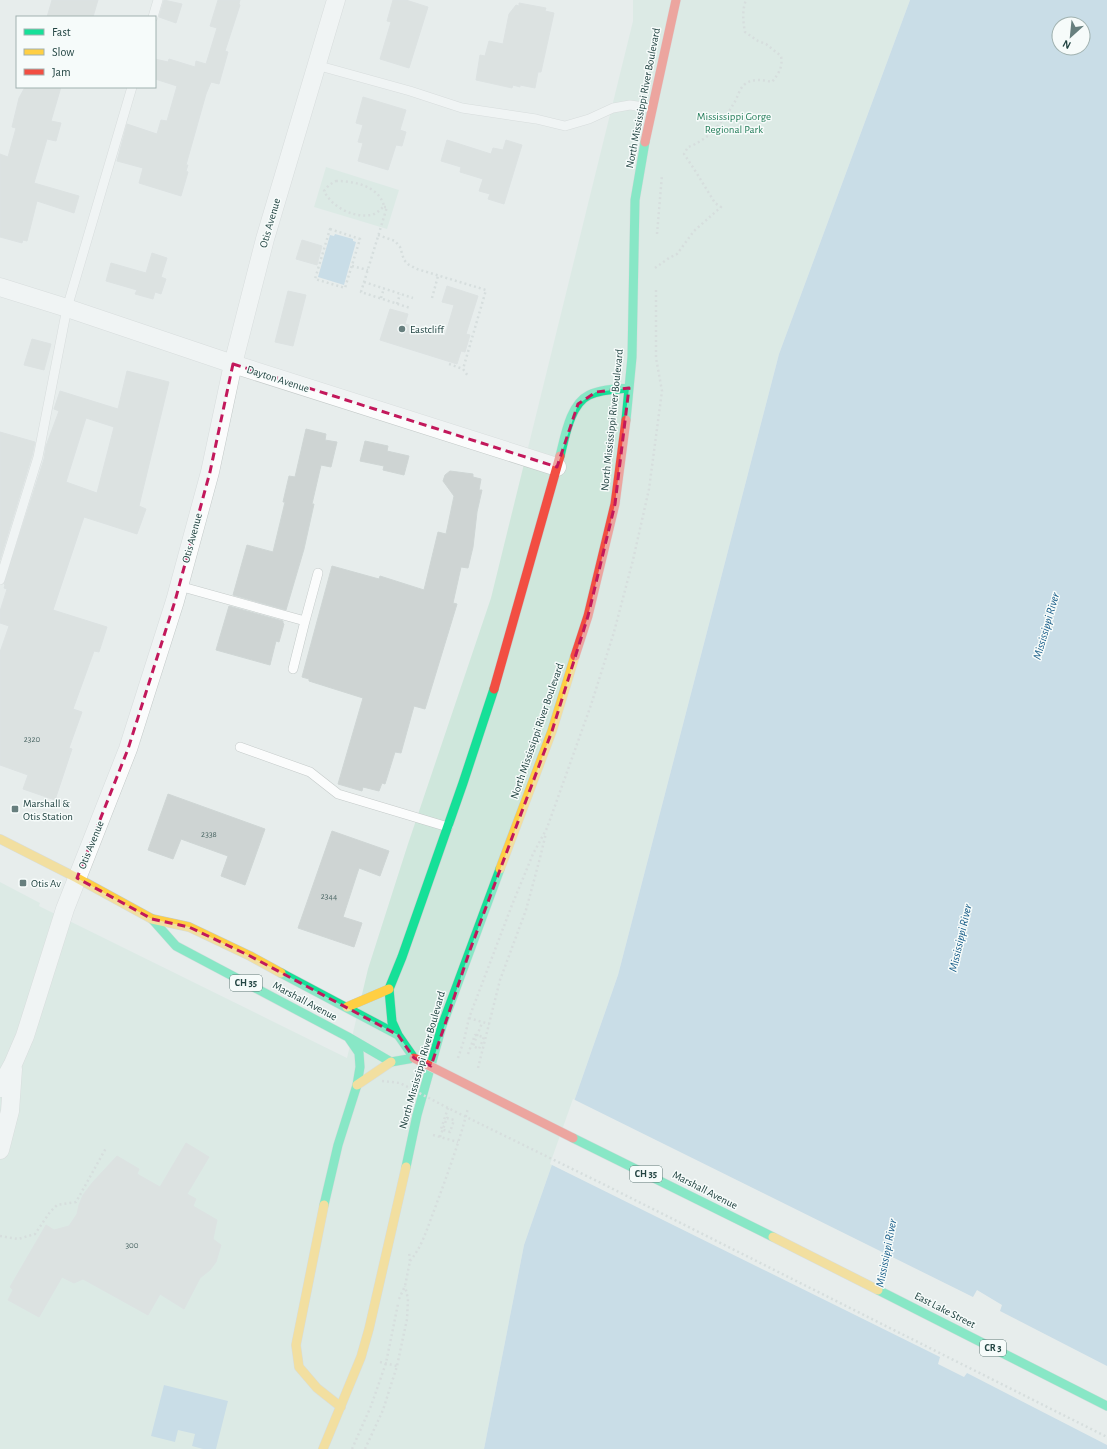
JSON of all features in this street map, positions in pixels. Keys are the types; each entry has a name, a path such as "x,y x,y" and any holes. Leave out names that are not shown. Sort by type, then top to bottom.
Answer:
{"street":[{"name":"Otis Avenue","path":"0,1088 13,1064 25,1036 65,909 128,749 179,586 210,472 233,364 265,239 336,0"},
{"name":"North Mississippi River Boulevard","path":"323,1449 361,1357 369,1329 394,1226 417,1116 442,1026 552,731 588,616 615,504 629,388 632,342 635,200 651,108 676,0"},
{"name":"Dayton Avenue","path":"0,287 233,364 557,467"},
{"path":"398,1035 392,1022 389,989 402,957 448,827 501,668 568,427 578,404 585,397 596,392 629,388"},
{"name":"Marshall Avenue","path":"0,839 152,918 189,927 250,956 398,1035 414,1058 878,1290"},
{"name":"Marshall Avenue","path":"152,918 176,946 348,1037 391,1062"},
{"path":"347,1007 389,989"},
{"path":"341,1406 317,1388 299,1367 296,1345 317,1238 338,1146 357,1085 360,1067 359,1053 348,1037"},
{"path":"357,1085 391,1062 414,1058"},
{"name":"Otis Avenue","path":"0,1150 10,1111 13,1064"},
{"name":"East Lake Street","path":"878,1290 1107,1406"}],"lane":[{"path":"153,16 158,0"},
{"path":"316,65 410,91 462,108 536,119 565,126 589,119 613,108 630,105 651,108"},
{"path":"0,580 38,457 66,308 132,88"},
{"path":"293,669 318,572"},
{"path":"179,586 305,621"},
{"path":"240,747 310,772 338,794 448,827"}],"path":[{"path":"655,268 677,254 694,231 721,207 715,203 684,154 688,147 697,144 728,114 745,84 758,80 772,82 779,73 782,64 781,56 766,44 758,41 745,32 743,22 744,4 746,0"},
{"path":"656,239 662,170"},
{"path":"384,206 372,215 349,213 333,204 327,198 324,191 329,185 336,181 346,181 367,187 382,199 384,206 387,207 361,292 410,308"},
{"path":"330,229 360,239 352,266 345,288 315,279 330,229"},
{"path":"378,235 395,241 400,247 404,260 409,265 438,276 486,290 463,368"},
{"path":"655,261 656,276"},
{"path":"352,266 368,270"},
{"path":"432,298 438,276"},
{"path":"364,282 413,298"},
{"path":"477,1072 500,980 526,910 547,828 591,704 614,632 633,560 649,489 662,391 656,358 656,283"},
{"path":"381,298 384,288"},
{"path":"397,304 400,294"},
{"path":"449,364 463,368 468,376"},
{"path":"456,1062 464,1040 469,1018 512,905 533,854 547,828"},
{"path":"469,1018 489,1024"},
{"path":"468,1054 475,1035 479,1036 484,1037 479,1049 473,1046 476,1040 478,1034 482,1023"},
{"path":"382,1081 400,1083 1107,1437"},
{"path":"440,1106 443,1099"},
{"path":"410,1261 419,1249 458,1142 470,1101"},
{"path":"440,1137 442,1131 445,1124 447,1118 454,1120 450,1132 445,1130 440,1129 448,1108"},
{"path":"431,1142 434,1128"},
{"path":"433,1135 458,1142"},
{"path":"0,1236 18,1239 35,1234 50,1212 57,1205 76,1202 106,1148"},
{"path":"352,1449 371,1406 386,1363 399,1297 405,1286 410,1261 409,1248"},
{"path":"365,1449 383,1410 397,1366 407,1319 408,1299 405,1286"},
{"path":"386,1363 397,1366"}],"highlighted area":[{"path":"233,364 557,467 578,404 596,392 629,388 615,504 588,616 552,731 470,950 431,1066 414,1058 398,1035 250,956 189,927 152,919 77,878 128,749 175,601 210,472"}],"green space":[{"name":"Mississippi Gorge Regional Park","path":"633,0 910,0 779,354 618,975 524,1245 484,1449 0,1449 0,882 40,903 39,906 347,1058 368,969 408,844 491,598 633,21"},
{"path":"326,167 399,190 387,229 314,207"}],"water":[{"name":"Mississippi River","path":"910,0 1107,0 1107,1449 484,1449 524,1245 618,975 779,354"},
{"path":"335,234 353,239 353,241 356,242 344,285 318,277 330,235 334,236"},
{"path":"164,1385 228,1401 216,1449 203,1449 192,1446 195,1434 178,1430 175,1442 151,1436"}],"pier":[{"path":"573,1099 973,1297 977,1290 1002,1305 1000,1311 1107,1366 1107,1445 967,1373 964,1377 938,1364 940,1357 550,1164"}],"building":[{"path":"52,0 98,0 93,16 47,16"},
{"path":"164,0 182,4 176,23 159,17"},
{"path":"218,0 240,0 240,5 225,51 228,52 219,84 211,82 206,94 186,165 188,165 186,171 188,172 181,196 139,183 143,168 117,161 127,124 157,134 161,120 167,121 177,86 156,79 156,59 168,62 169,59 195,67 196,61 206,64 217,28 210,26"},
{"path":"393,0 406,0 428,7 409,68 380,59 391,22 387,21"},
{"path":"519,3 546,8 545,11 554,13 541,72 538,72 535,88 513,85 512,88 476,80 480,55 485,56 489,41 503,44 509,14 516,5 519,6"},
{"path":"24,88 61,88 51,121 61,123 56,141 47,139 34,183 79,196 74,213 37,201 27,241 23,240 22,243 0,237 0,154 8,157 16,128 12,127 19,98"},
{"path":"363,97 406,110 400,130 406,132 402,146 396,145 388,170 358,161 363,143 358,142 363,125 356,123"},
{"path":"447,140 491,154 493,148 503,150 506,140 522,145 504,204 488,199 490,194 479,191 483,179 460,172 461,167 441,161"},
{"path":"302,240 322,246 317,265 296,259"},
{"path":"152,253 167,258 161,277 166,279 161,294 155,292 153,299 135,294 137,290 106,281 111,263 146,273"},
{"name":"Eastcliff","path":"447,286 478,296 466,334 470,335 465,352 461,351 457,364 380,340 390,309 408,314 405,324 445,336 454,305 442,302"},
{"path":"288,291 306,295 293,346 275,342"},
{"path":"32,339 51,344 44,370 24,365"},
{"path":"127,371 169,382 139,506 146,509 137,534 84,517 53,610 107,627 99,652 94,651 73,709 82,712 69,748 72,749 55,800 23,789 28,775 0,765 0,652 9,626 0,623 0,611 7,589 4,588 4,584 44,459 46,446 59,411 54,409 60,391 118,409","holes":["86,418 114,427 97,493 66,482"]},
{"path":"306,429 326,434 325,440 337,442 331,467 321,465 304,549 286,610 233,595 247,545 273,552 285,502 283,502 289,476 295,477"},
{"path":"0,432 35,442 0,560"},
{"path":"365,441 388,446 387,451 409,456 404,475 383,470 384,466 360,461"},
{"path":"450,471 473,474 473,477 481,479 479,490 482,490 477,512 473,547 468,568 461,567 453,603 457,604 425,709 414,706 401,753 395,752 385,784 382,783 379,791 363,787 362,791 338,784 363,698 309,681 309,679 302,677 332,566 379,579 380,576 424,590 438,532 446,534 454,496 443,481 445,475"},
{"path":"229,606 283,621 284,624 279,642 276,641 270,665 216,650"},
{"path":"168,794 265,829 245,885 221,876 228,856 181,839 173,859 148,850"},
{"path":"332,831 389,851 380,876 359,868 343,917 362,923 354,947 298,928"},
{"path":"186,1143 209,1157 187,1194 196,1199 193,1206 217,1220 213,1239 221,1245 216,1262 210,1270 200,1278 184,1309 160,1294 148,1315 83,1279 74,1283 62,1277 39,1317 8,1300 13,1290 10,1287 46,1225 54,1230 69,1226 77,1214 83,1195 117,1156 139,1169 137,1174 160,1187"}],"traffic: fast":[{"path":"626,420 632,357 635,200 645,142"},
{"path":"560,456 569,422 577,406 583,399 598,392 629,388"},
{"path":"398,1035 392,1022 389,989 402,957 463,783 494,689"},
{"path":"406,1167 417,1115 442,1026 500,869"},
{"path":"152,919 176,946 348,1037 391,1062 414,1058 398,1035 281,973"},
{"path":"324,1205 338,1145 357,1085 360,1067 359,1053 348,1037"},
{"path":"573,1138 773,1237"},
{"path":"878,1290 1107,1406"}],"traffic: slow":[{"path":"500,869 552,731 575,656"},
{"path":"0,839 77,878 152,919 189,927 250,956 281,973"},
{"path":"347,1007 389,989"},
{"path":"357,1085 391,1062"},
{"path":"323,1449 361,1357 369,1329 406,1167"},
{"path":"324,1205 296,1345 299,1367 317,1388 341,1407"},
{"path":"773,1237 878,1290"}],"traffic: jam":[{"path":"645,142 676,0"},
{"path":"575,656 588,616 615,504 626,420"},
{"path":"494,689 560,456"},
{"path":"414,1058 573,1138"}],"place":[{"name":"Eastcliff","path":"402,329"},
{"name":"Marshall & Otis Station","path":"15,809"},
{"name":"Otis Av","path":"23,883"}]}
